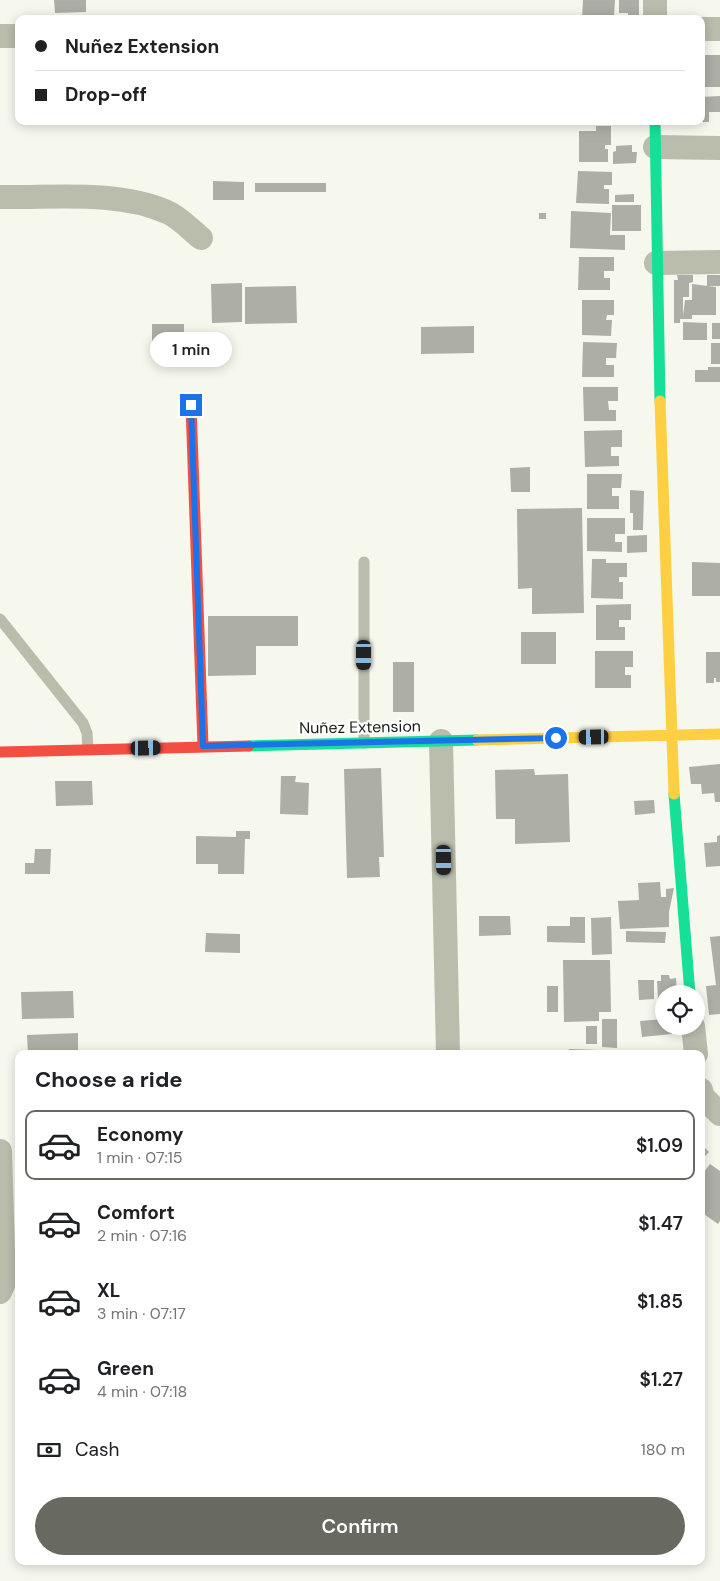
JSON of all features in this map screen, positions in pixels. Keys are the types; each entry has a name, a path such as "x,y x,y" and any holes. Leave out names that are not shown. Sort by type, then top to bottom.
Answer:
{"street":[{"path":"654,0 655,15"},
{"path":"705,29 720,29"},
{"path":"0,36 15,36"},
{"path":"655,125 656,263 671,735 681,918 689,985"},
{"path":"655,147 720,148"},
{"path":"0,197 109,198 145,204 170,213 201,238"},
{"path":"656,263 720,262"},
{"path":"191,405 203,746"},
{"name":"Nuñez Extension","path":"0,752 720,734"},
{"path":"441,741 448,1050"},
{"path":"694,1035 696,1050"},
{"path":"705,1099 720,1114"},
{"path":"0,1151 4,1284 0,1292"}],"lane":[{"path":"364,562 364,743"},
{"path":"0,619 83,723 87,733 88,749"}],"building":[{"path":"54,0 86,0 86,12 55,13"},
{"path":"583,0 615,0 614,15 582,15"},
{"path":"619,0 639,0 639,15 619,13"},
{"path":"705,55 720,55 720,87 705,87"},
{"path":"720,96 720,112 709,112 709,122 705,122 705,97"},
{"path":"596,126 611,126 611,145 605,145 605,149 608,149 608,162 579,162 579,131 596,131"},
{"path":"632,145 632,152 637,152 636,163 613,164 613,152 616,151 616,146"},
{"path":"578,171 612,172 612,185 604,185 604,189 609,189 609,204 576,203"},
{"path":"213,181 244,182 244,200 213,200"},
{"path":"255,183 326,183 326,192 255,192"},
{"path":"634,194 634,202 615,202 615,195"},
{"path":"612,205 641,205 641,231 612,231"},
{"path":"571,211 611,213 610,235 625,235 625,250 570,248"},
{"path":"539,213 546,213 546,219 539,219"},
{"path":"579,257 614,257 614,271 604,271 604,278 610,278 610,290 578,290"},
{"path":"677,275 693,275 693,282 689,283 689,297 683,297 683,316 685,300 692,300 692,284 716,287 716,315 692,315 692,319 680,319 680,323 674,323 674,280 678,280"},
{"path":"707,275 720,275 720,286 707,286"},
{"path":"242,283 242,322 212,323 211,284"},
{"path":"296,286 297,323 245,324 245,287"},
{"path":"582,300 614,300 614,315 607,315 606,320 612,320 611,336 582,335"},
{"path":"683,322 707,323 707,340 683,340"},
{"path":"712,323 720,323 720,339 712,339"},
{"path":"152,324 184,324 184,348 152,347"},
{"path":"474,326 474,353 421,354 421,327"},
{"path":"583,342 617,343 616,358 606,358 606,365 614,365 614,377 582,377"},
{"path":"711,343 720,343 720,364 711,364"},
{"path":"708,367 720,367 720,382 695,382 695,370 708,370"},
{"path":"583,387 618,387 618,401 608,401 609,410 616,410 616,421 584,421"},
{"path":"622,430 622,447 611,447 611,456 619,456 619,466 585,467 584,431"},
{"path":"530,467 530,492 511,492 510,468"},
{"path":"587,474 622,474 621,488 612,488 612,496 619,496 619,509 587,509"},
{"path":"630,490 644,491 643,530 633,530 633,513 630,513"},
{"path":"582,508 584,613 532,614 532,588 518,589 517,509"},
{"path":"587,518 625,518 625,534 615,534 615,542 622,542 622,552 587,551"},
{"path":"647,535 647,552 627,553 627,536"},
{"path":"592,559 606,559 606,563 627,563 627,577 619,577 619,582 623,582 623,599 591,598"},
{"path":"692,562 720,563 720,596 692,596"},
{"path":"631,604 631,620 619,620 619,627 625,627 625,640 596,640 596,605"},
{"path":"208,616 298,616 298,646 256,646 256,675 208,676"},
{"path":"521,632 556,632 556,664 521,664"},
{"path":"595,651 633,651 633,667 625,667 625,675 631,675 631,688 595,688"},
{"path":"706,652 720,652 720,682 716,682 716,678 714,678 714,683 706,683"},
{"path":"393,662 414,662 414,712 393,712"},
{"path":"720,764 720,802 715,802 714,793 702,794 701,784 691,784 689,767"},
{"path":"381,768 384,857 379,857 380,877 347,878 344,769"},
{"path":"534,769 535,775 568,774 570,842 515,844 515,819 496,819 495,770"},
{"path":"281,776 296,776 295,782 309,783 308,815 280,814"},
{"path":"55,781 92,781 93,805 56,806"},
{"path":"654,800 655,813 635,815 634,801"},
{"path":"236,831 250,831 250,839 245,839 244,874 218,874 218,864 196,864 196,836 236,837"},
{"path":"720,835 720,866 706,867 704,843 717,842 717,836"},
{"path":"35,849 51,849 50,874 25,874 25,863 34,863"},
{"path":"660,882 661,897 666,897 666,889 674,888 669,912 669,927 620,929 618,901 639,900 638,883"},
{"path":"479,916 510,916 511,935 479,936"},
{"path":"570,917 585,917 585,943 547,942 547,926 570,926"},
{"path":"611,917 612,954 592,955 591,918"},
{"path":"626,931 666,932 665,943 626,942"},
{"path":"206,933 240,934 240,953 205,952"},
{"path":"720,936 720,1014 709,1015 706,986 716,985 710,937"},
{"path":"563,960 610,960 611,1012 599,1012 599,1021 564,1022"},
{"path":"661,975 669,975 670,979 676,978 676,985 657,985 657,981 661,981"},
{"path":"638,980 654,980 654,999 639,1000"},
{"path":"547,986 558,986 558,1012 547,1012"},
{"path":"73,991 74,1018 22,1019 21,992"},
{"path":"602,1019 617,1019 617,1048 602,1047"},
{"path":"655,1020 655,1035 662,1035 642,1037 640,1021"},
{"path":"586,1026 597,1026 597,1044 586,1044"},
{"path":"78,1033 78,1050 28,1050 27,1035"},
{"path":"705,1148 709,1152 705,1156"},
{"path":"710,1164 720,1171 720,1221 718,1224 705,1215 705,1171"}],"traffic: fast":[{"path":"655,125 660,401"},
{"path":"249,746 477,740"},
{"path":"674,794 689,985"}],"traffic: slow":[{"path":"660,401 674,794"},
{"path":"477,740 720,734"}],"traffic: jam":[{"path":"191,405 203,746"},
{"path":"0,752 249,746"}],"route":[{"path":"191,405 203,746 556,738"}]}
